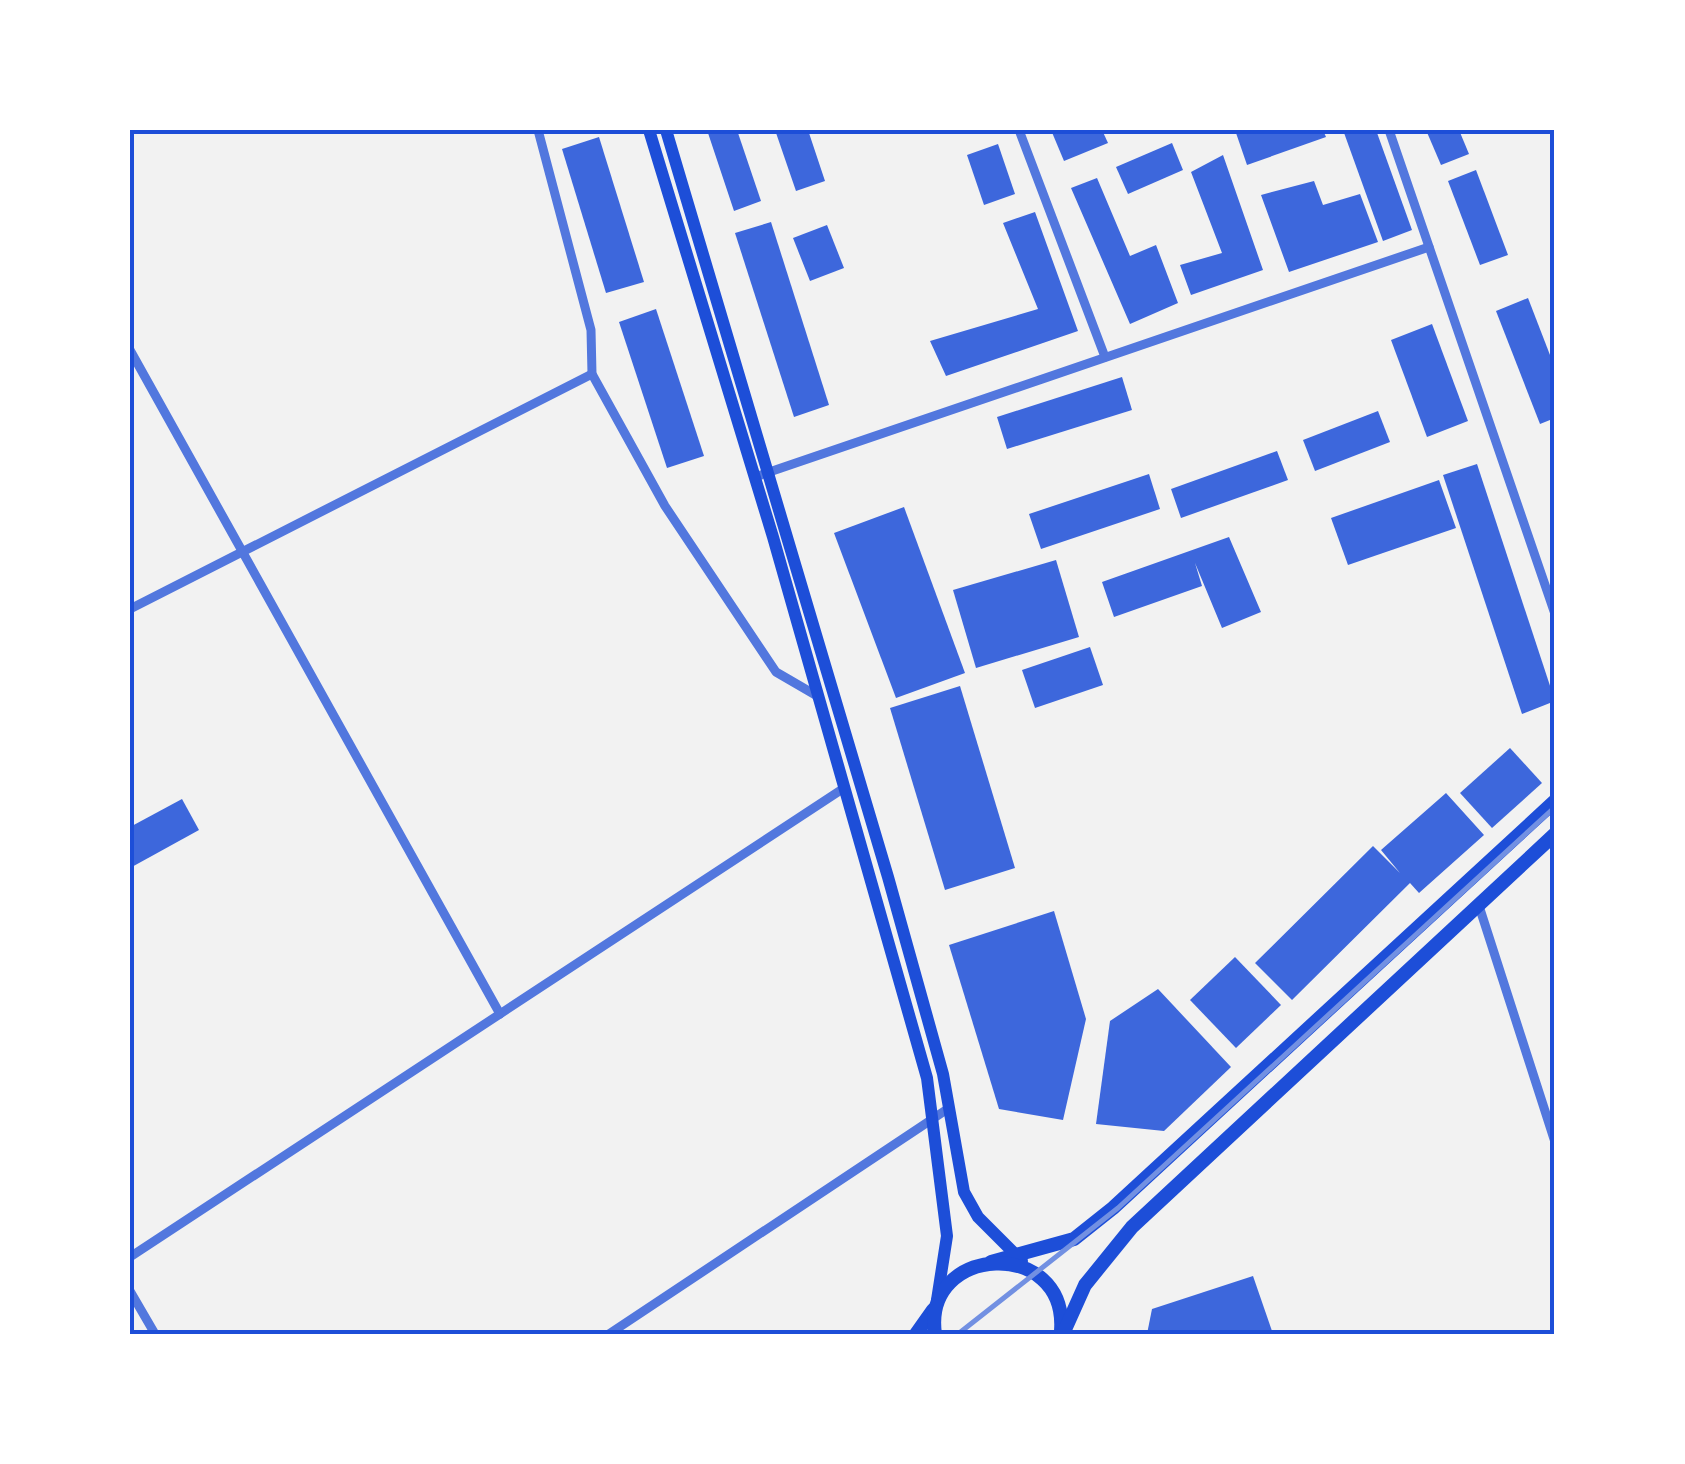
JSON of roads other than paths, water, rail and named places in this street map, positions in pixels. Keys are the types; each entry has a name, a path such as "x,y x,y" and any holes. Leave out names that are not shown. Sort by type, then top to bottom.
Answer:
{"main road":[{"path":"649,130 755,477 927,1078 947,1236 935,1334"},
{"path":"666,130 888,877 949,1108 964,1192 978,1217 1038,1276 1059,1307 1062,1334"},
{"path":"916,1334 958,1276 991,1262 1074,1239 1113,1208 1555,801"},
{"path":"1062,1334 1084,1285 1132,1227 1555,834"},
{"path":"991,1262 1024,1268 1038,1276"}],"street":[{"path":"538,130 591,330 592,374 666,506 776,672 818,697"},
{"path":"1019,130 1106,358"},
{"path":"1388,130 1555,614"},
{"path":"755,477 1429,247"},
{"path":"130,350 500,1014"},
{"path":"130,609 592,374"},
{"path":"130,1258 844,788"},
{"path":"1479,906 1555,1142"},
{"path":"609,1334 949,1108"},
{"path":"130,1292 155,1334"}],"railway":[{"path":"958,1334 1118,1208 1555,807"}]}
